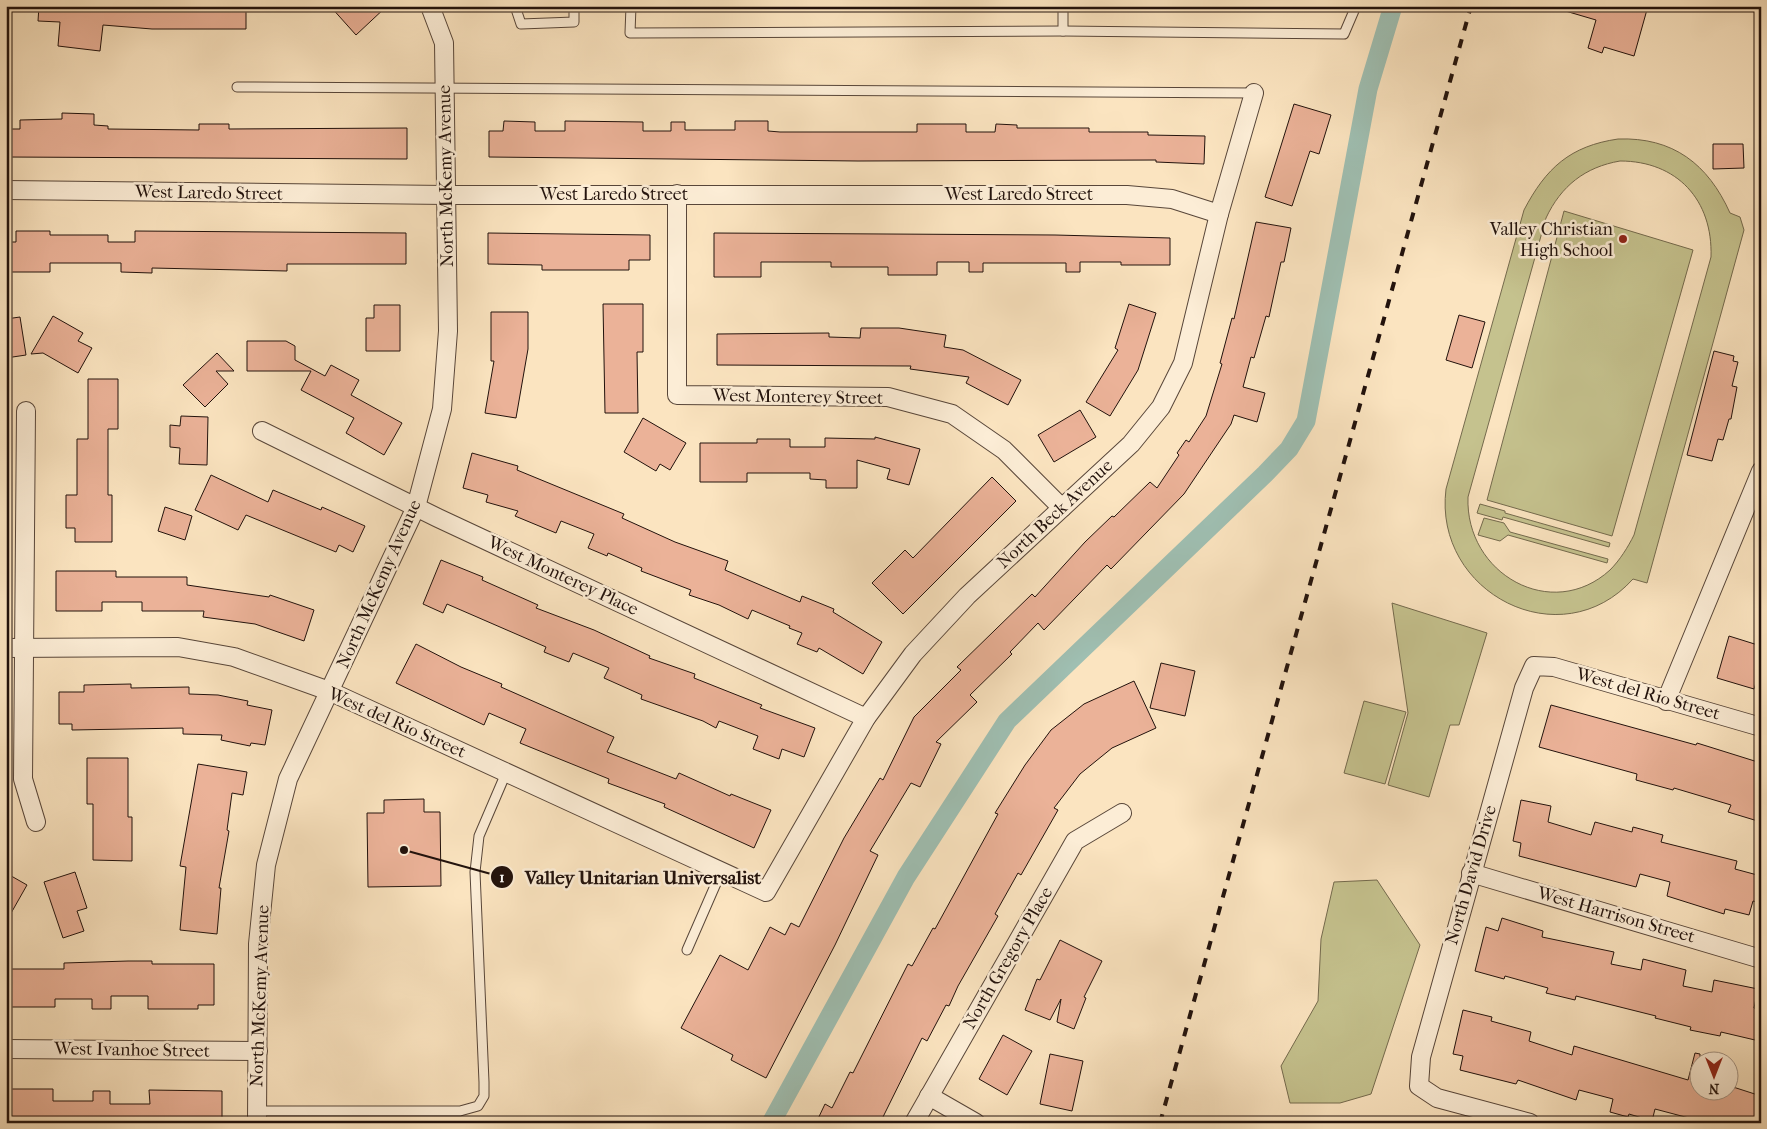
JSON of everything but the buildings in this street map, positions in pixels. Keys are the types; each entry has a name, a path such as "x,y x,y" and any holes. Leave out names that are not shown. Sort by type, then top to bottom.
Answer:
{"street":[{"name":"North McKemy Avenue","path":"257,1117 258,944 266,865 288,779 416,507 442,409 448,331 444,43 430,6"},
{"name":"North Beck Avenue","path":"766,892 866,718 913,654 967,596 1131,444 1161,407 1183,363 1219,214 1254,93"},
{"name":"West Laredo Street","path":"6,190 446,195 1127,195 1172,199 1219,214"},
{"name":"West Monterey Street","path":"677,194 677,395 888,397 952,414 1004,450 1062,508"},
{"path":"26,411 23,779 36,822"},
{"name":"West Monterey Place","path":"262,431 416,507 866,718"},
{"path":"1666,700 1761,471"},
{"name":"West del Rio Street","path":"6,648 178,646 234,657 329,691 766,892"},
{"name":"West del Rio Street","path":"1534,666 1554,667 1761,727"},
{"name":"North David Drive","path":"1530,1123 1437,1098 1419,1086 1421,1057 1471,873 1524,688 1534,666"},
{"name":"North Gregory Place","path":"914,1123 1075,841 1122,813"},
{"name":"West Harrison Street","path":"1471,873 1761,958"},
{"name":"West Ivanhoe Street","path":"6,1049 258,1051"},
{"path":"929,1096 976,1123"}],"lane":[{"path":"515,6 520,24 574,22 574,6"},
{"path":"631,6 630,33 1063,31 1344,34 1356,6"},
{"path":"1063,6 1063,31"},
{"path":"237,87 1254,93"},
{"path":"257,1117 460,1111 478,1106 484,1096 484,1082 475,872 479,836 506,773"},
{"path":"687,950 721,872"}],"shaded area":[{"path":"1618,139 1656,143 1686,157 1711,180 1730,213 1740,217 1744,230 1647,583 1633,579 1604,602 1572,613 1539,613 1508,603 1480,584 1460,558 1447,526 1446,489 1524,210 1541,182 1561,161 1573,153 1601,142","holes":["1620,161 1640,163 1659,168 1674,176 1688,188 1706,218 1710,237 1711,257 1632,540 1610,570 1587,585 1563,592 1539,590 1516,582 1496,568 1481,548 1471,524 1468,497 1546,218 1559,196 1585,173"]},
{"path":"1758,148 1761,148 1761,316 1757,302"},
{"path":"1564,211 1693,250 1612,536 1487,500"},
{"path":"1480,504 1610,543 1609,547 1503,517 1502,520 1477,513"},
{"path":"1484,518 1504,523 1510,532 1608,559 1607,563 1508,535 1500,541 1478,535"},
{"path":"1392,603 1487,633 1459,725 1450,725 1429,797 1388,785 1408,713"},
{"path":"1364,701 1406,712 1385,784 1344,773"},
{"path":"1377,880 1420,945 1371,1094 1340,1103 1290,1103 1281,1066 1318,1001 1321,939 1334,882"}],"waterway":[{"path":"771,1123 906,877 1007,721 1265,474 1289,449 1306,421 1368,89 1393,6"}],"railway":[{"path":"1160,1123 1471,6"}],"place":[{"name":"Valley Christian High School","path":"1623,239"},
{"name":"Valley Unitarian Universalist","path":"404,850"}]}
